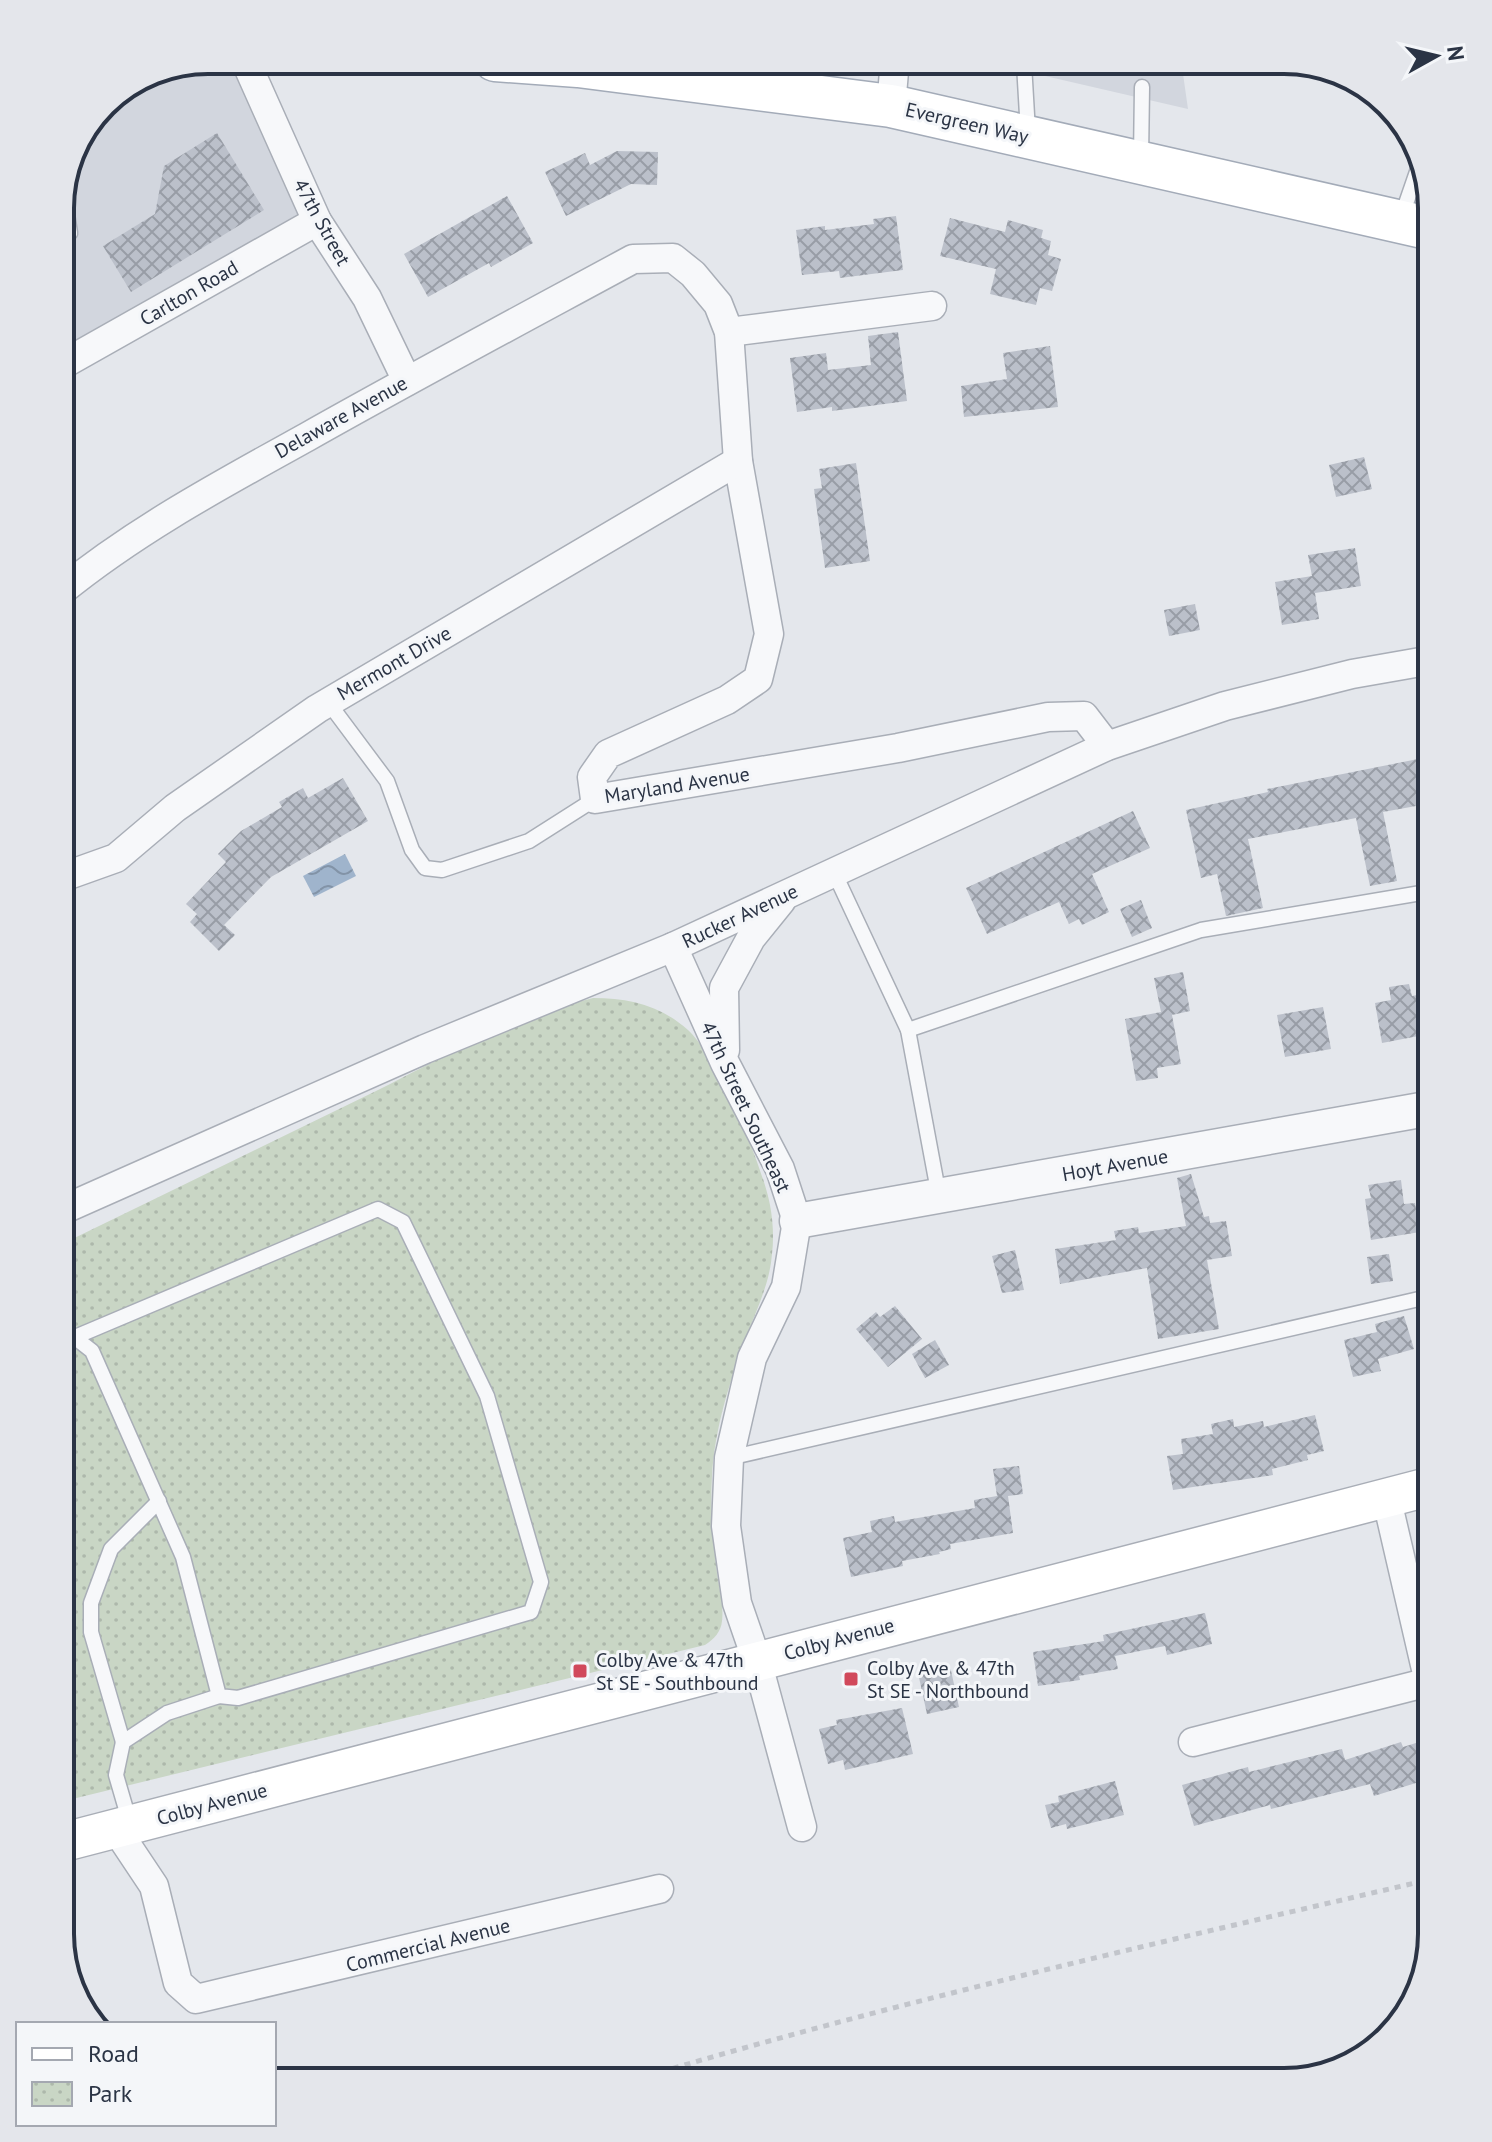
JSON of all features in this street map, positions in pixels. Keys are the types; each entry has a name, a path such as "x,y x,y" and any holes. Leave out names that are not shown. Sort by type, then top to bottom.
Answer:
{"main road":[{"name":"Evergreen Way","path":"682,74 891,106 1416,226"},
{"name":"Colby Avenue","path":"74,1840 1418,1489"}],"street":[{"name":"47th Street","path":"251,74 317,221 367,298 407,381"},
{"path":"891,106 894,74"},
{"name":"Carlton Road","path":"74,358 317,221"},
{"name":"Maryland Avenue","path":"633,259 673,258 693,274 718,304 729,332 738,461 769,634 758,679 727,700 608,754 592,777 595,799 898,748 1048,717 1084,716 1107,746"},
{"name":"Delaware Avenue","path":"74,581 183,506 633,259"},
{"path":"729,332 932,306"},
{"name":"Mermont Drive","path":"74,873 116,858 175,808 328,702 738,461"},
{"name":"Rucker Avenue","path":"74,1205 425,1049 673,947 1107,746 1225,706 1352,674 1418,662"},
{"path":"725,1063 724,988 751,938 786,895"},
{"name":"47th Street Southeast","path":"673,947 725,1063 780,1169 797,1221 786,1287 752,1358 729,1458 726,1526 737,1603 757,1661 802,1827"},
{"name":"Hoyt Avenue","path":"797,1221 1418,1111"},
{"path":"1386,1496 1418,1634"},
{"path":"1193,1742 1418,1685"},
{"name":"Commercial Avenue","path":"124,1827 154,1886 178,1983 196,1999 659,1889"}],"lane":[{"path":"1025,74 1029,137"},
{"path":"1141,162 1142,87"},
{"path":"1416,226 1418,201"},
{"path":"328,702 387,781 412,850 425,868 442,870 529,841 595,799"},
{"path":"834,872 908,1030 939,1197"},
{"path":"908,1030 1201,930 1418,894"},
{"path":"123,1742 167,1713 219,1696 238,1698 531,1612 541,1582 487,1396 403,1222 378,1209 75,1337 92,1351 183,1557 219,1696"},
{"path":"729,1458 1418,1299"},
{"path":"124,1827 116,1775 123,1742 91,1632 91,1603 111,1549 159,1501"}],"path":[{"path":"673,2068 1043,1970 1418,1882"}],"shaded area":[{"path":"251,74 317,221 74,372 74,200 79,174 84,157 97,134 113,113 134,97 157,84 182,77"},
{"path":"1037,74 1183,74 1188,109"}],"green space":[{"path":"593,998 619,999 655,1009 688,1030 700,1043 725,1087 766,1187 773,1242 769,1275 729,1387 714,1457 712,1525 722,1609 719,1632 705,1645 74,1799 74,1238 481,1039 564,1006"}],"water":[{"path":"345,854 356,876 314,897 303,876"}],"building":[{"path":"217,133 264,210 131,292 103,246 155,214 164,166"},
{"path":"617,151 658,152 657,185 631,184 566,216 545,172 585,153 590,165"},
{"path":"507,196 533,243 428,297 404,254"},
{"path":"896,216 903,270 840,278 839,271 802,275 796,230 874,224 873,219"},
{"path":"950,218 1005,232 1008,220 1043,230 1041,238 1051,241 1048,255 1061,259 1052,291 1040,288 1036,305 990,294 996,269 940,256"},
{"path":"898,332 907,401 832,411 832,407 797,412 790,358 826,353 828,370 871,365 868,336"},
{"path":"1050,346 1058,407 964,417 961,386 1007,379 1003,353"},
{"path":"1364,457 1372,489 1336,497 1329,465"},
{"path":"856,463 870,561 825,568 814,489 822,488 819,469"},
{"path":"1355,548 1361,586 1315,593 1319,619 1282,625 1275,582 1312,576 1308,555"},
{"path":"1195,604 1200,630 1169,636 1164,610"},
{"path":"1418,759 1418,806 1383,812 1397,881 1370,886 1356,818 1248,839 1263,908 1226,916 1217,874 1201,878 1186,810 1268,792 1267,789"},
{"path":"343,778 368,821 271,877 224,925 235,935 219,951 190,922 197,914 186,904 226,862 218,854 241,831 282,807 279,802 303,788 308,798"},
{"path":"1133,811 1150,848 1092,874 1109,912 1082,925 1079,919 1069,924 1059,902 987,934 966,888"},
{"path":"1141,900 1152,928 1132,937 1120,909"},
{"path":"1183,972 1190,1011 1172,1015 1181,1064 1157,1068 1158,1078 1136,1081 1125,1019 1161,1012 1154,978"},
{"path":"1409,984 1412,996 1418,995 1418,1036 1382,1043 1375,1003 1391,1000 1389,987"},
{"path":"1323,1007 1331,1049 1285,1057 1277,1015"},
{"path":"1191,1174 1204,1217 1209,1216 1210,1223 1226,1221 1232,1256 1207,1260 1219,1329 1158,1339 1147,1268 1060,1284 1055,1249 1116,1240 1114,1231 1138,1227 1139,1233 1186,1226 1177,1178"},
{"path":"1401,1180 1404,1204 1415,1203 1418,1232 1371,1240 1365,1199 1371,1198 1368,1185"},
{"path":"1015,1250 1024,1290 1002,1293 992,1256"},
{"path":"1389,1254 1393,1281 1371,1284 1367,1257"},
{"path":"895,1306 922,1339 888,1367 856,1329 876,1312 880,1317"},
{"path":"1404,1316 1414,1349 1378,1359 1381,1371 1353,1377 1344,1340 1377,1332 1375,1324"},
{"path":"935,1340 949,1365 925,1378 912,1354"},
{"path":"1315,1415 1324,1451 1307,1455 1308,1460 1272,1469 1273,1475 1173,1490 1167,1456 1183,1454 1181,1439 1213,1434 1211,1424 1233,1419 1234,1427 1263,1421 1264,1427"},
{"path":"1019,1466 1023,1494 1008,1496 1013,1533 950,1544 951,1549 940,1554 902,1561 903,1566 851,1577 843,1538 872,1532 870,1521 894,1516 895,1522 975,1508 974,1500 997,1496 993,1469"},
{"path":"1205,1613 1212,1644 1167,1655 1165,1646 1115,1656 1118,1669 1079,1676 1080,1680 1038,1686 1033,1652 1104,1641 1103,1635"},
{"path":"950,1666 959,1707 927,1714 918,1673"},
{"path":"902,1708 913,1754 845,1770 843,1760 828,1764 819,1729 837,1725 836,1720"},
{"path":"1401,1742 1403,1747 1418,1742 1418,1782 1374,1796 1370,1784 1271,1809 1270,1805 1194,1826 1182,1785 1248,1767 1249,1772 1342,1749 1345,1760"},
{"path":"1115,1781 1124,1815 1067,1829 1066,1824 1051,1828 1045,1805 1059,1802 1058,1796"}],"place":[{"name":"Colby Ave & 47th St SE - Southbound","path":"580,1671"},
{"name":"Colby Ave & 47th St SE - Northbound","path":"851,1679"}]}
